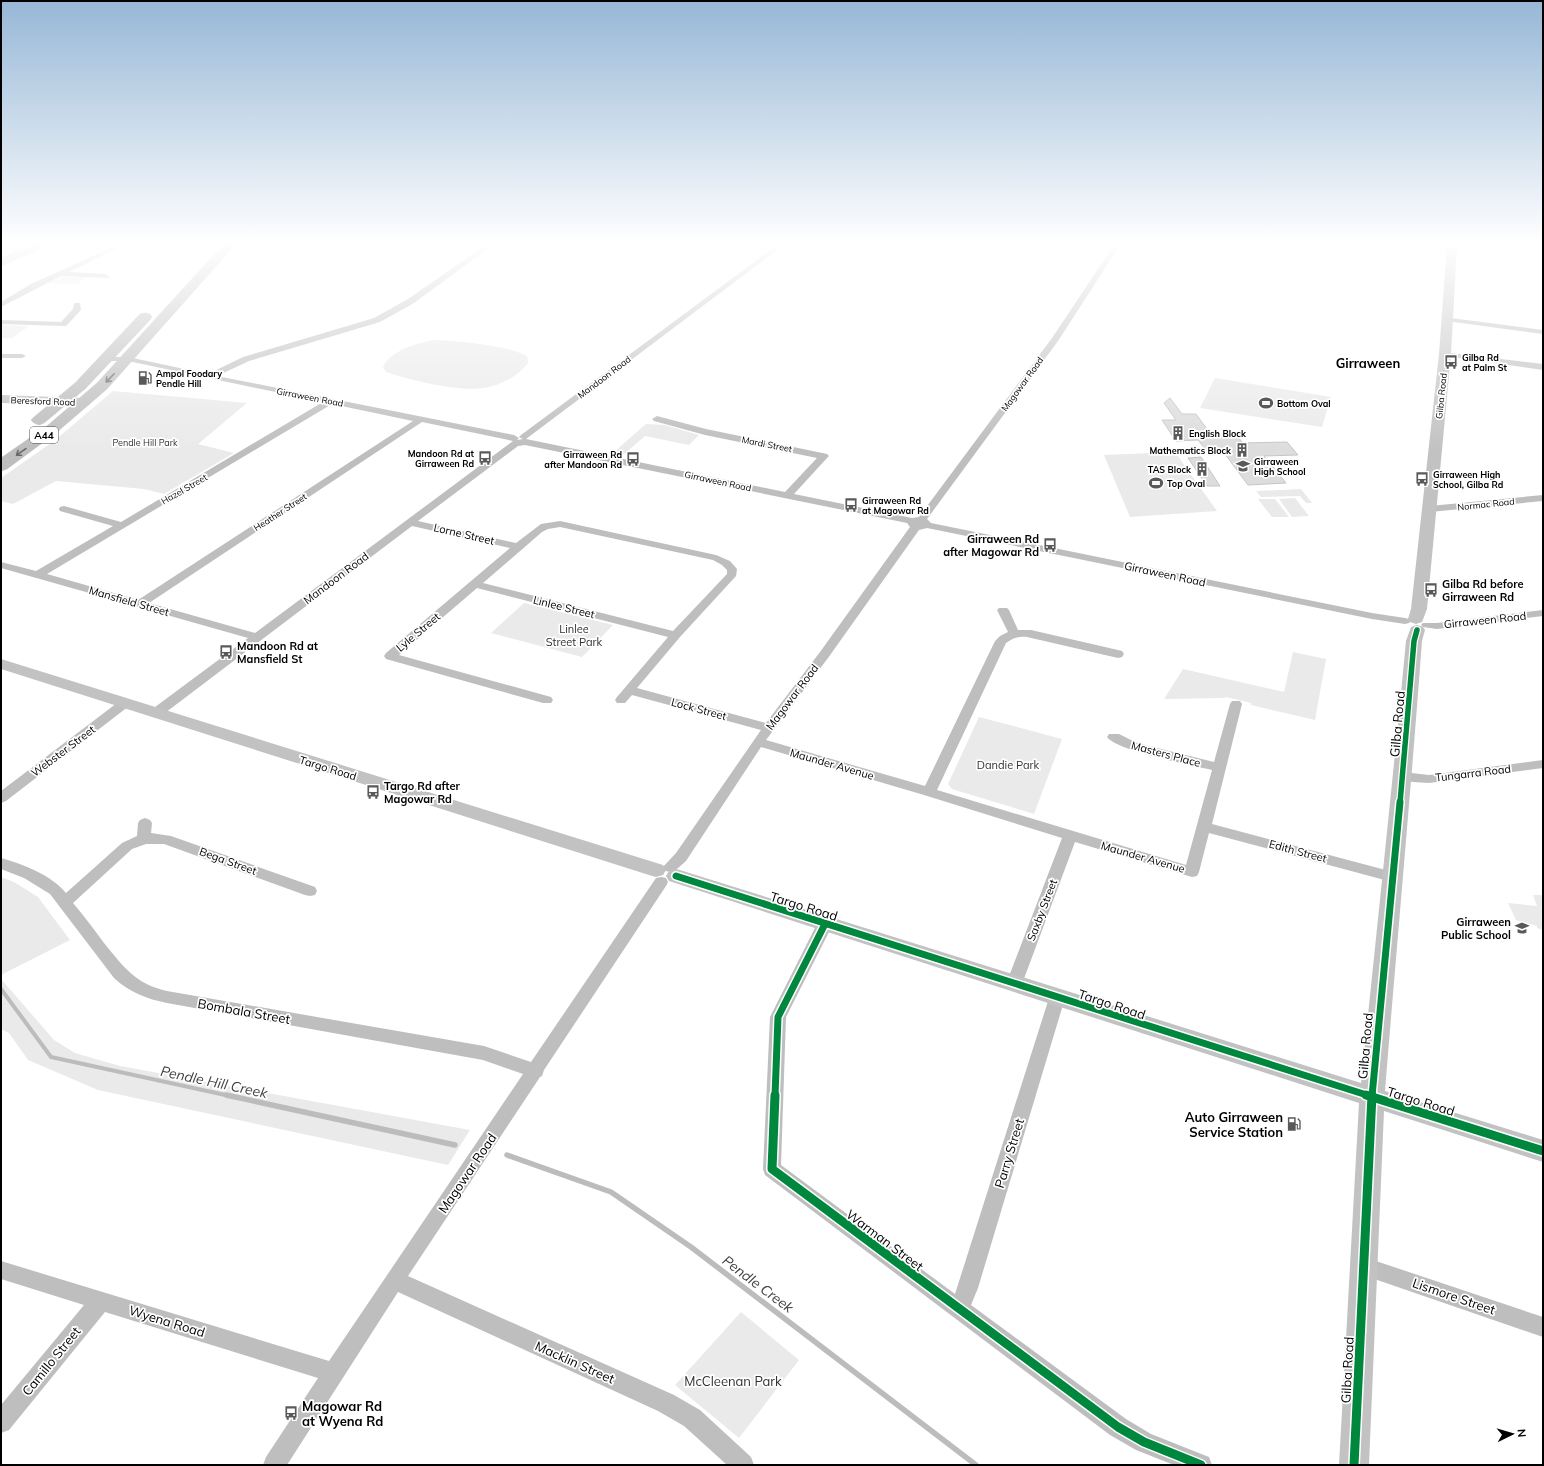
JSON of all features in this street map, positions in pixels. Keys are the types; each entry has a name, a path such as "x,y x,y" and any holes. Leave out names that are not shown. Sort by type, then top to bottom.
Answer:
{"highway":[{"name":"A44","path":"1,448 80,386 149,313"},
{"name":"A44","path":"1,466 52,429 85,402 128,359 168,313"}],"street":[{"path":"1,322 63,324 74,313"},
{"path":"209,377 246,359 377,320 389,313"},
{"name":"Mandoon Road","path":"156,713 689,313"},
{"name":"Magowar Road","path":"274,1465 394,1280 536,1071 665,874 681,857 758,742 824,655 919,523 1055,339 1072,313"},
{"name":"Gilba Road","path":"1354,1465 1372,1097 1392,877 1404,776 1414,641 1430,509 1445,354 1446,313"},
{"path":"1446,319 1543,332"},
{"path":"1445,354 1543,368"},
{"path":"1,356 22,356"},
{"name":"Girraween Road","path":"106,359 128,359 330,402 1416,624 1446,625 1543,613"},
{"name":"Beresford Road","path":"1,399 85,402"},
{"name":"Hazel Street","path":"38,576 121,525 330,402"},
{"name":"Mardi Street","path":"657,419 705,432 824,456 787,496"},
{"name":"Heather Street","path":"140,604 420,420"},
{"name":"Normac Road","path":"1430,509 1543,498"},
{"path":"64,510 121,525"},
{"name":"Lyle Street","path":"547,700 390,656 541,528 554,521 716,558 729,565 732,572 729,578 676,635 625,695"},
{"name":"Lorne Street","path":"410,522 518,547"},
{"name":"Mansfield Street","path":"1,565 256,637"},
{"name":"Linlee Street","path":"475,584 676,635"},
{"path":"1003,610 1014,633"},
{"path":"929,792 1001,641 1007,636 1014,633 1031,634 1118,654"},
{"name":"Targo Road","path":"1,664 1543,1151"},
{"name":"Lock Street","path":"625,695 769,728"},
{"name":"Webster Street","path":"1,798 125,703"},
{"name":"Maunder Avenue","path":"758,742 1192,872 1236,704"},
{"name":"Masters Place","path":"1114,737 1132,746 1219,768"},
{"name":"Tungarra Road","path":"1404,776 1429,779 1543,764"},
{"path":"144,839 145,823"},
{"name":"Edith Street","path":"1203,826 1392,877"},
{"name":"Saxby Street","path":"1014,984 1070,836"},
{"name":"Bega Street","path":"65,902 127,846 153,837 166,839 310,891"},
{"name":"Bombala Street","path":"1,863 29,874 46,883 55,890 120,974 132,984 152,994 484,1053 536,1071"},
{"name":"Warman Street","path":"825,924 778,1017 772,1169 1118,1427 1144,1442 1201,1465"},
{"name":"Parry Street","path":"959,1308 968,1288 1056,998"},
{"name":"Lismore Street","path":"1364,1266 1543,1327"},
{"name":"Wyena Road","path":"1,1270 334,1373"},
{"name":"Macklin Street","path":"394,1280 666,1403 692,1418 743,1465"},
{"name":"Camillo Street","path":"1,1422 101,1301"}],"green space":[{"path":"1,325 29,326 12,338 1,338"},
{"path":"438,340 509,349 527,356 528,363 514,376 502,383 489,387 473,389 448,387 421,382 386,372 383,368 386,362 398,352 423,342"},
{"name":"Bottom Oval","path":"1215,378 1331,397 1322,427 1200,408"},
{"name":"Pendle Hill Park","path":"113,391 247,403 198,444 234,453 164,494 144,489 56,481 13,504 1,501 1,478 54,441"},
{"path":"646,424 665,425 699,435 689,445 645,436 623,455 613,453"},
{"name":"Top Oval","path":"1175,452 1217,511 1130,517 1104,455"},
{"path":"1301,489 1312,503 1306,503 1300,496 1261,497 1256,491"},
{"path":"1295,498 1309,516 1292,517 1279,499"},
{"path":"1258,499 1275,499 1289,517 1272,517"},
{"name":"Linlee Street Park","path":"524,603 613,625 582,657 491,633"},
{"path":"1293,652 1326,659 1315,720 1251,705 1251,703 1226,697 1164,699 1183,669 1284,692"},
{"name":"Dandie Park","path":"979,717 1062,739 1034,814 952,789 948,784"},
{"path":"1,877 14,882 38,897 70,940 1,975"},
{"path":"1533,895 1543,895 1543,930 1537,928 1537,926 1516,920 1508,903 1537,906"},
{"path":"1,979 54,1040 75,1053 120,1066 470,1130 448,1165 98,1090 28,1060 9,1033 1,1029"},
{"name":"McCleenan Park","path":"741,1312 799,1360 739,1438 675,1385"}],"building":[{"path":"1170,398 1182,414 1196,414 1212,436 1237,436 1243,443 1287,442 1298,455 1264,456 1286,483 1248,485 1225,454 1210,455 1198,440 1176,441 1162,420 1176,420 1164,403"},
{"name":"TAS Block","path":"1201,457 1220,486 1207,486 1188,458"}],"waterway":[{"name":"Pendle Hill Creek","path":"1,989 51,1057 230,1096"},
{"name":"Pendle Hill Creek","path":"226,1095 455,1145"},
{"name":"Pendle Creek","path":"507,1155 611,1192 691,1247 976,1465"}],"cycle path":[{"path":"1354,1465 1372,1097 1392,877 1403,776 1414,641 1417,630"},
{"path":"676,876 1543,1151"},
{"path":"825,924 778,1017 772,1169 1118,1427 1144,1442 1201,1465"}],"place":[{"name":"Gilba Rd at Palm St","path":"1451,362"},
{"name":"Ampol Foodary Pendle Hill","path":"145,378"},
{"name":"Bottom Oval","path":"1266,403"},
{"name":"English Block","path":"1178,433"},
{"name":"Mathematics Block","path":"1242,450"},
{"name":"Mandoon Rd at Girraween Rd","path":"485,458"},
{"name":"Girraween Rd after Mandoon Rd","path":"633,459"},
{"name":"Girraween High School","path":"1243,466"},
{"name":"TAS Block","path":"1202,469"},
{"name":"Girraween High School, Gilba Rd","path":"1422,479"},
{"name":"Top Oval","path":"1156,483"},
{"name":"Girraween Rd at Magowar Rd","path":"851,505"},
{"name":"Girraween Rd after Magowar Rd","path":"1050,545"},
{"name":"Gilba Rd before Girraween Rd","path":"1431,590"},
{"name":"Mandoon Rd at Mansfield St","path":"226,652"},
{"name":"Targo Rd after Magowar Rd","path":"373,792"},
{"name":"Girraween Public School","path":"1522,928"},
{"name":"Auto Girraween Service Station","path":"1294,1124"},
{"name":"Magowar Rd at Wyena Rd","path":"291,1413"}],"district":[{"name":"Girraween","path":"1368,363"}]}
